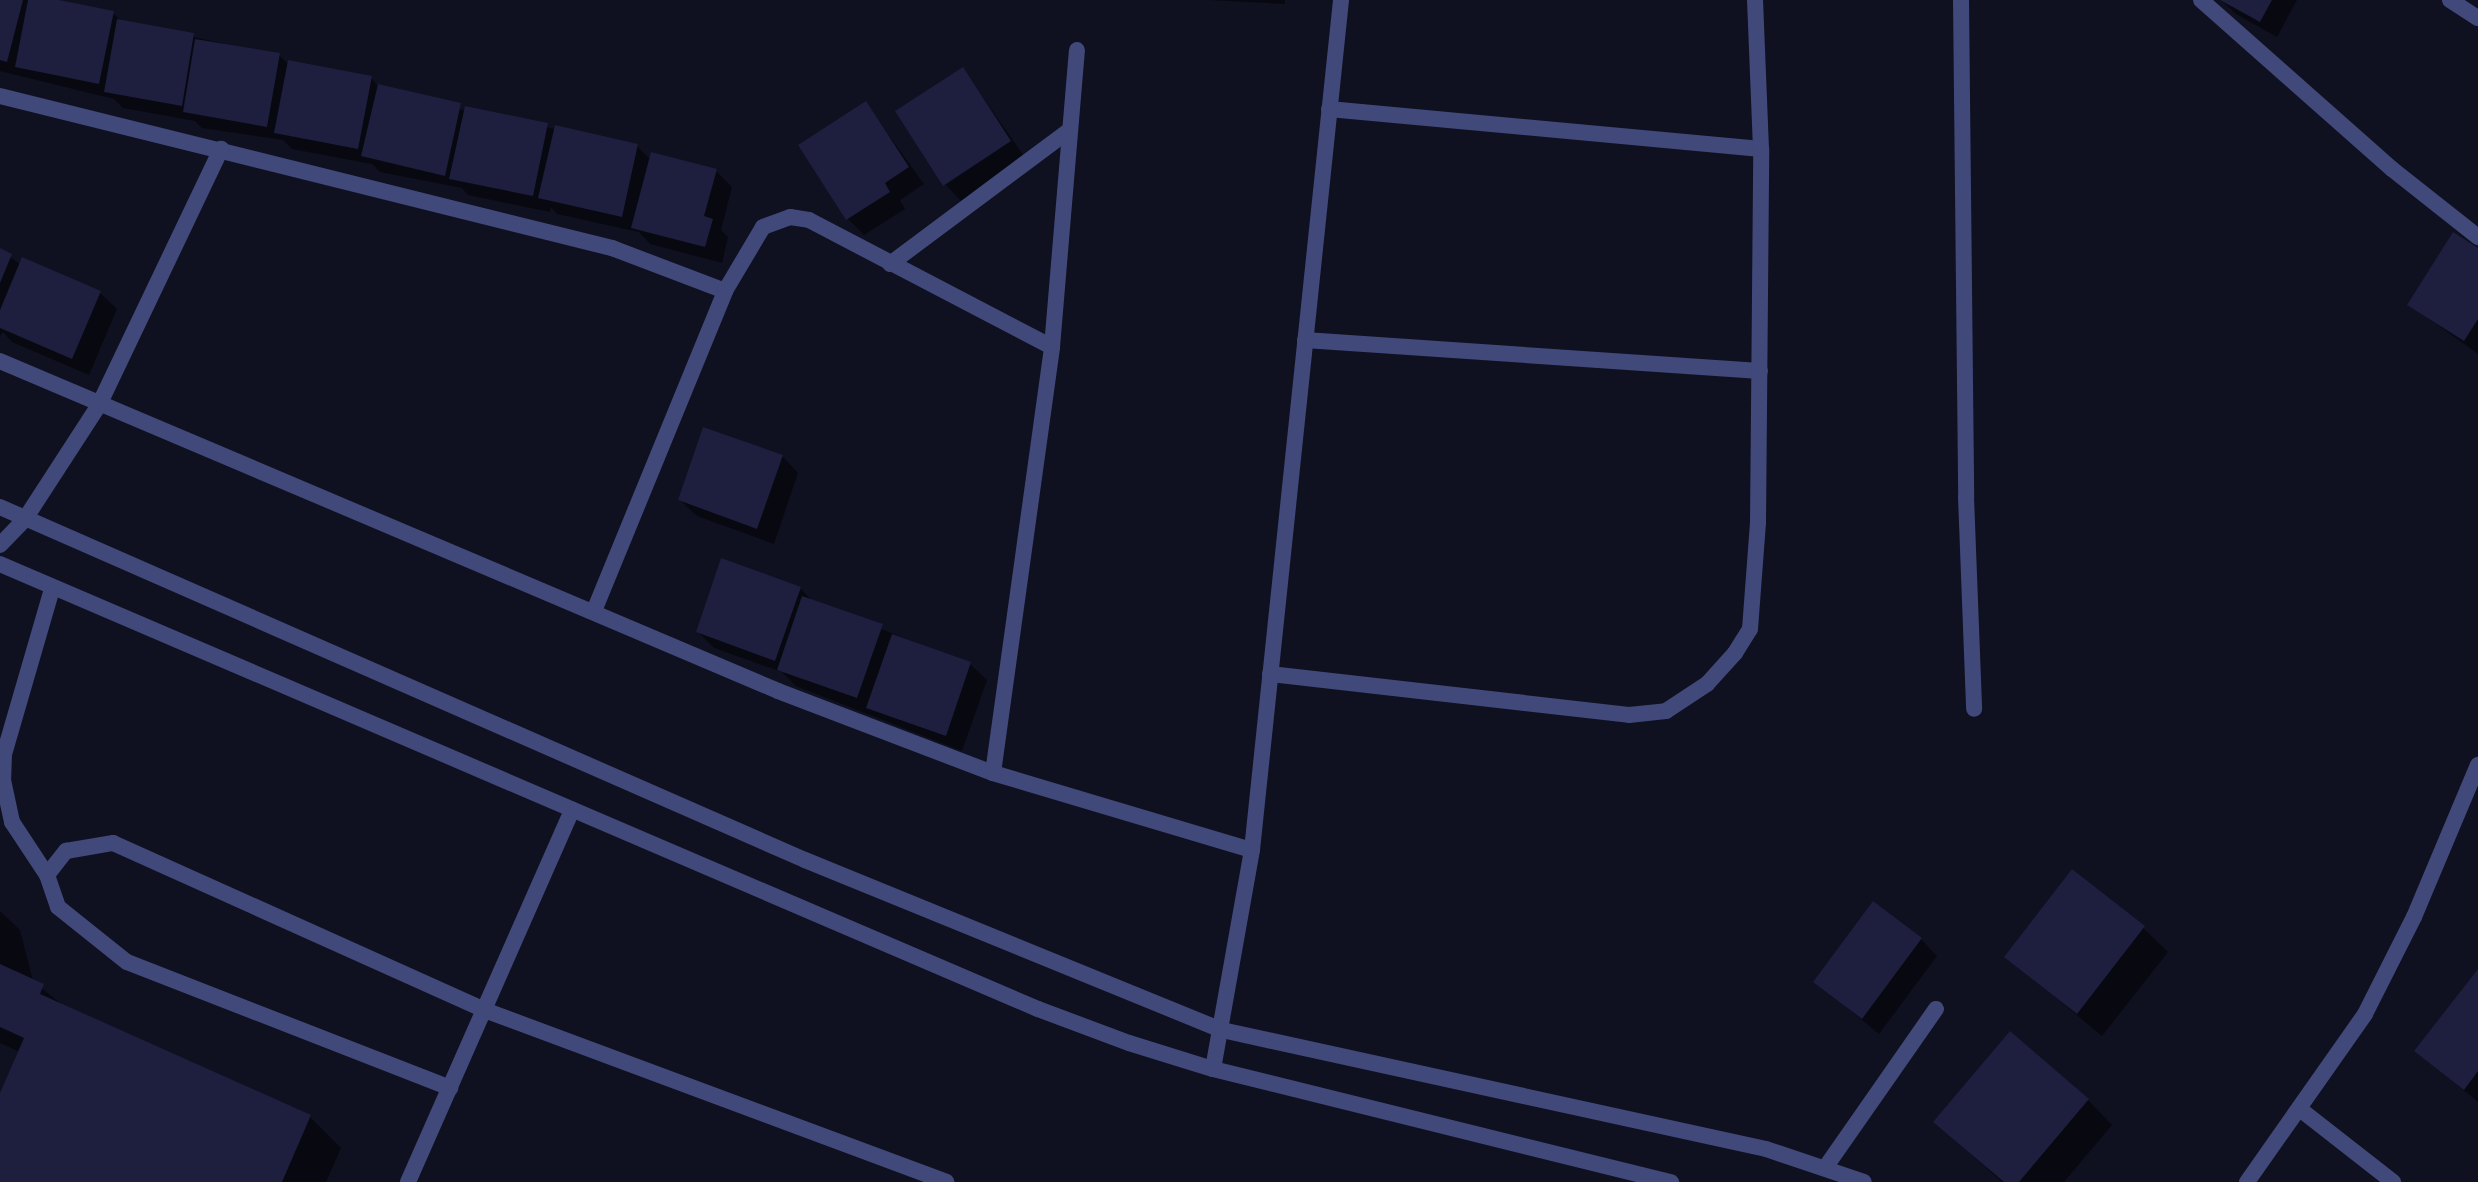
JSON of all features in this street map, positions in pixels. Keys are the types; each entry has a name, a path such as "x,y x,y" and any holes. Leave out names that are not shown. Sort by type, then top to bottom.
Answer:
{"street":[{"path":"1213,1069 1252,850 1341,0"},
{"path":"1270,674 1629,715 1666,711 1707,684 1750,629 1756,588 1760,371 1761,149 1755,0"},
{"path":"1961,0 1966,497 1974,709"},
{"path":"2201,0 2392,169 2478,237"},
{"path":"2450,0 2478,18"},
{"path":"993,773 1052,347 1077,50"},
{"path":"0,96 612,248 725,291"},
{"path":"1329,109 1761,149"},
{"path":"890,264 1070,130"},
{"path":"0,545 25,519 99,405 221,149"},
{"path":"594,611 725,291 763,227 790,217 809,220 1052,347"},
{"path":"1305,340 1760,371"},
{"path":"0,361 778,691 993,773 1252,850"},
{"path":"0,507 777,848 1222,1030 1766,1149 1864,1182"},
{"path":"0,564 52,589 1038,1009 1213,1069 1671,1182"},
{"path":"52,589 4,754 4,807 47,875 58,907 127,962 450,1088"},
{"path":"2247,1182 2301,1110 2387,971 2478,765"},
{"path":"408,1182 487,1011 572,810"},
{"path":"47,875 66,851 113,843 487,1011 946,1182"},
{"path":"1825,1168 1936,1009"},
{"path":"2301,1110 2393,1182"}],"building":[{"path":"0,0 23,0 7,62 0,60"},
{"path":"28,0 59,0 114,11 99,84 15,67"},
{"path":"2220,0 2272,0 2260,22"},
{"path":"117,19 194,33 182,106 104,92"},
{"path":"195,39 280,53 267,127 183,112"},
{"path":"288,60 372,76 358,149 274,133"},
{"path":"963,67 1011,141 943,186 895,111"},
{"path":"378,84 461,103 445,176 361,156"},
{"path":"866,101 909,167 885,183 890,192 846,220 798,145"},
{"path":"465,106 548,123 533,196 449,179"},
{"path":"555,125 638,144 622,217 538,198"},
{"path":"651,152 717,169 704,216 713,219 705,247 631,228"},
{"path":"2453,232 2478,248 2478,319 2464,341 2407,305"},
{"path":"0,248 12,254 0,283"},
{"path":"22,257 101,291 72,359 0,328 0,310"},
{"path":"703,427 783,455 757,529 678,500"},
{"path":"721,558 801,587 775,661 696,632"},
{"path":"802,596 883,624 857,698 777,670"},
{"path":"892,634 971,662 946,736 866,708"},
{"path":"2072,869 2145,926 2077,1014 2004,957"},
{"path":"1873,901 1922,938 1862,1019 1813,982"},
{"path":"0,964 44,984 40,994 311,1115 282,1182 0,1182 0,1093 24,1038 0,1027"},
{"path":"2478,969 2478,1071 2464,1090 2414,1051"},
{"path":"2010,1031 2089,1099 2019,1182 2004,1182 1933,1122"}]}
